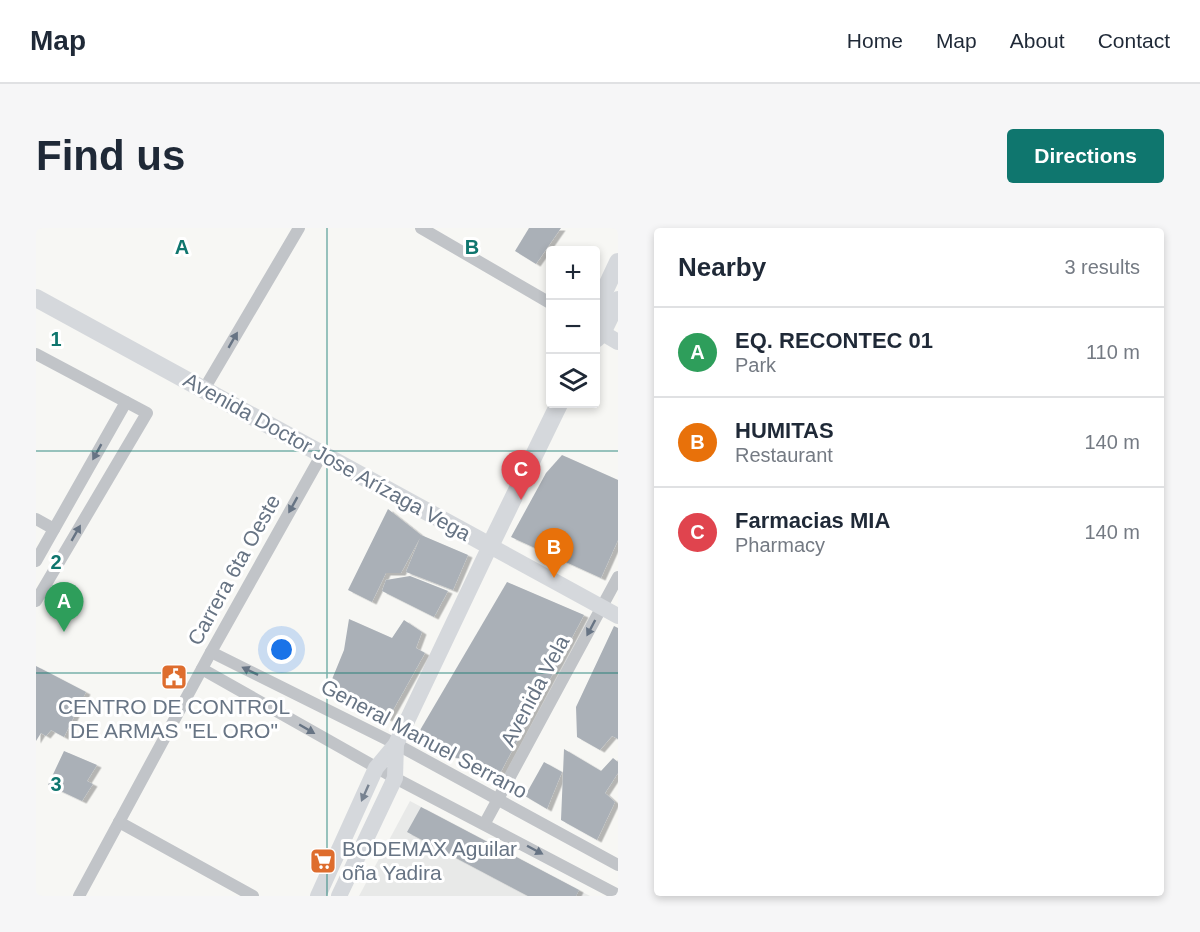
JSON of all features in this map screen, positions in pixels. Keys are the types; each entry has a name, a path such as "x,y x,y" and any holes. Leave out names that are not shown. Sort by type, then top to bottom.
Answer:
{"main road":[{"path":"600,300 618,262"},
{"name":"Avenida Doctor Jose Arízaga Vega","path":"36,298 490,546"},
{"path":"603,336 618,300"},
{"path":"490,546 557,408"}],"street":[{"path":"203,391 299,228"},
{"path":"421,228 546,301"},
{"path":"36,354 147,413 53,573 40,586 36,601"},
{"path":"53,573 36,562 126,402"},
{"name":"Carrera 6ta Oeste","path":"79,896 211,652 322,454"},
{"path":"36,519 54,529"},
{"path":"318,896 376,768 396,744 490,546"},
{"name":"Avenida Doctor Jose Arízaga Vega","path":"490,546 618,616"},
{"name":"Avenida Vela","path":"485,823 618,577"},
{"name":"General Manuel Serrano","path":"211,652 396,744 618,865"},
{"path":"202,669 376,768 485,823 618,895"},
{"path":"339,896 395,778 396,744"},
{"path":"119,822 253,896"}],"shaded area":[{"path":"410,801 590,896 359,896"}],"building":[{"path":"529,228 561,228 548,246 546,246 536,264 515,251"},
{"path":"562,455 618,480 618,540 601,578 511,537 546,473"},
{"path":"388,509 421,535 468,555 453,590 406,572 420,538 401,573 386,573 372,602 348,590"},
{"path":"410,576 448,591 434,617 382,591 386,580"},
{"path":"507,582 584,615 497,779 416,737"},
{"path":"349,619 392,638 404,620 422,632 416,648 425,653 388,719 328,689 344,650"},
{"path":"614,626 618,628 618,739 612,736 600,750 577,737 576,707"},
{"path":"36,666 86,692 64,737 51,730 46,736 41,733 36,741"},
{"path":"564,749 601,771 613,758 618,762 618,773 605,793 615,802 597,840 561,820"},
{"path":"64,751 97,765 87,781 93,784 82,801 48,785"},
{"path":"544,762 562,772 547,809 525,796"},
{"path":"421,807 579,890 576,896 528,896 407,832"}],"place":[{"name":"Farmacias MIA","path":"521,500"},
{"name":"HUMITAS","path":"554,578"},
{"name":"EQ. RECONTEC 01","path":"64,632"},
{"name":"CENTRO DE CONTROL DE ARMAS \"EL ORO\"","path":"174,677"},
{"name":"BODEMAX Aguilar oña Yadira","path":"323,861"}]}
